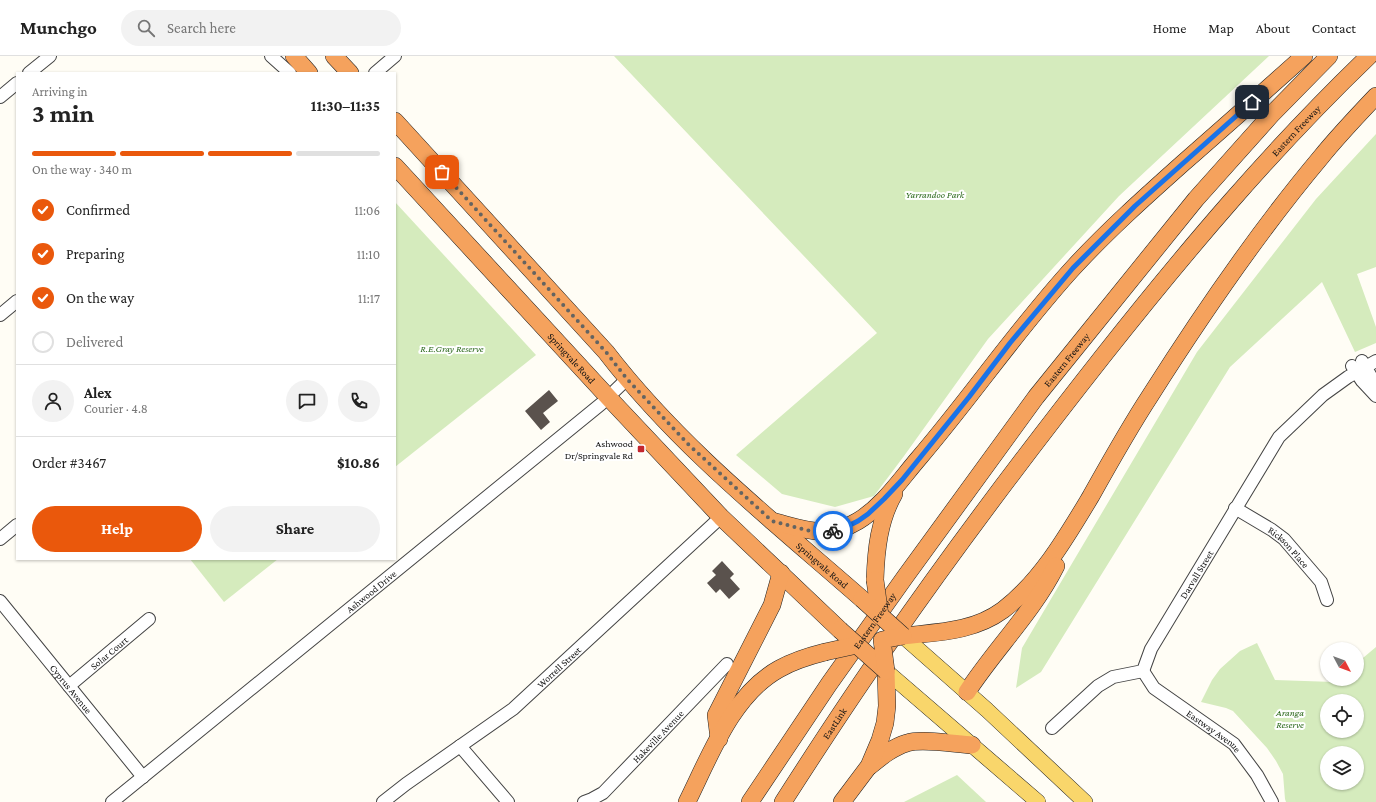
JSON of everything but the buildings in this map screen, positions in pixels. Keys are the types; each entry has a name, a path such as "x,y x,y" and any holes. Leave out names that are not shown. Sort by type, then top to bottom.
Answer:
{"highway":[{"path":"334,56 349,72"},
{"path":"772,521 820,532 829,532 846,527 868,514 902,480 969,397 1010,343 1073,268 1135,206 1304,56"},
{"name":"Eastern Freeway","path":"750,802 829,684 934,536 1036,397 1157,246 1211,182 1271,115 1329,56"},
{"name":"Eastern Freeway","path":"885,642 1030,449 1176,266 1250,178 1313,111 1369,56"},
{"path":"687,802 719,739 738,706 756,686 779,669 803,658 825,652 858,645 912,638 962,629 1002,611 1026,588 1049,561 1078,518 1149,398 1222,288 1320,157 1376,96"},
{"name":"Springvale Road","path":"396,123 606,352 627,379 701,457 880,616 912,638"},
{"name":"Springvale Road","path":"396,167 721,517 840,630 858,645 888,676"},
{"path":"842,802 869,766 880,740 885,723 888,676 885,642 875,580 876,550 883,521 893,495 902,480"},
{"path":"967,692 1039,595 1053,572 1078,518"},
{"path":"719,739 716,715 772,605 781,573"},
{"name":"EastLink","path":"783,802 885,642"},
{"path":"869,766 890,751 908,743 930,741 972,745"}],"main road":[{"name":"Springvale Road","path":"912,638 967,692 1085,802"},
{"name":"Springvale Road","path":"888,676 1038,802"}],"street":[{"path":"30,72 50,56"},
{"path":"271,56 298,68"},
{"path":"376,72 395,56"},
{"path":"0,97 16,84"},
{"path":"0,315 16,302"},
{"name":"Darvall Street","path":"1143,671 1151,649 1279,437 1323,395 1341,374 1362,366 1376,354"},
{"path":"1362,366 1376,385"},
{"path":"1362,366 1376,396"},
{"name":"Ashwood Drive","path":"112,802 608,397 627,379"},
{"name":"Rickson Place","path":"1235,508 1284,539 1321,582 1327,600"},
{"name":"Worrell Street","path":"383,802 406,784 513,709 721,517"},
{"path":"0,539 16,526"},
{"name":"Cyprus Avenue","path":"0,601 143,777"},
{"name":"Solar Court","path":"69,686 149,620"},
{"name":"Hakeville Avenue","path":"584,802 592,800 603,793 727,664"},
{"path":"1052,728 1098,686 1113,677 1143,671"},
{"name":"Eastway Avenue","path":"1143,671 1154,688 1234,744 1257,775 1272,802"},
{"path":"460,746 508,802"}],"green space":[{"name":"Yarrandoo Park","path":"614,56 1269,56 1119,196 988,339 874,496 835,507 782,494 736,455 877,333"},
{"path":"1376,134 1376,267 1357,274 1376,327 1376,343 1355,352 1322,282 1230,367 1041,672 1016,688 1022,648 1197,352 1316,199"},
{"name":"R.E.Gray Reserve","path":"396,203 536,355 396,466"},
{"path":"191,560 277,560 224,602"},
{"name":"Aranga Reserve","path":"1257,643 1275,680 1320,682 1320,686 1364,686 1364,657 1376,647 1376,802 1286,802 1283,774 1267,748 1233,711 1201,702 1212,680 1220,669 1240,651"},
{"path":"957,775 986,802 904,802"}],"way so far":[{"path":"442,172 606,352 627,379 701,457 772,521 814,532 833,531"}],"place":[{"name":"Ashwood Dr/Springvale Rd","path":"641,449"}],"route":[{"path":"833,531 858,521 884,499 933,443 1010,343 1073,268 1135,206 1252,102"}]}
